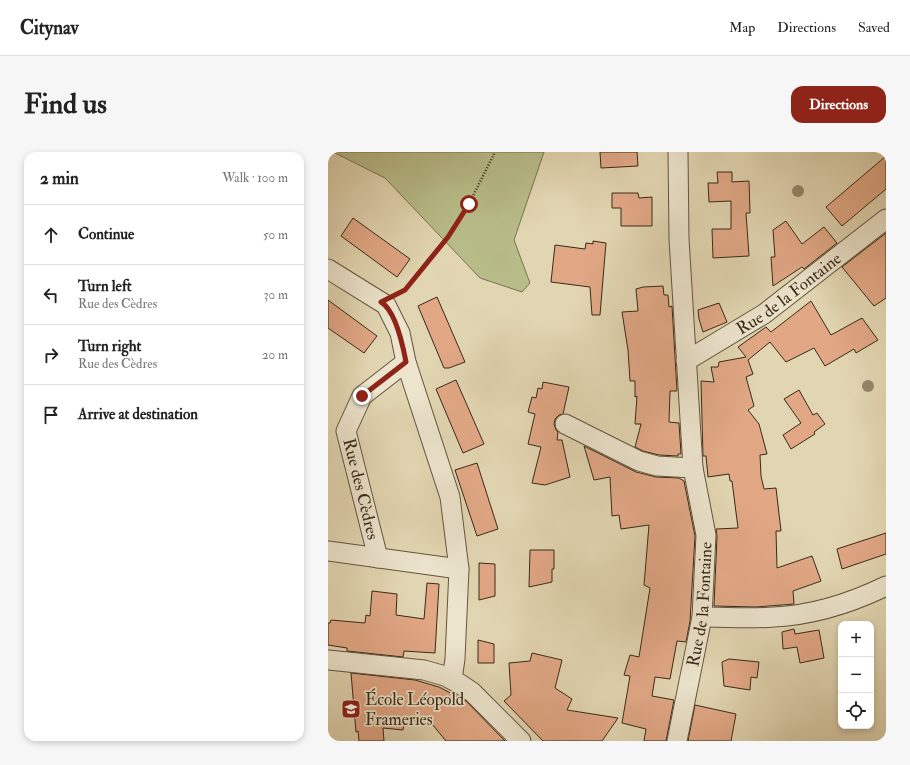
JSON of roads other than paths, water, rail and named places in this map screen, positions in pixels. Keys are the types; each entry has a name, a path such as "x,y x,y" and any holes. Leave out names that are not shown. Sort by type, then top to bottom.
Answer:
{"street":[{"name":"Rue de la Fontaine","path":"677,741 702,617 706,534 693,468 679,239 678,152"},
{"name":"Rue de la Fontaine","path":"686,361 764,314 886,219"},
{"path":"328,269 386,305 400,333 406,362 450,497 459,569 455,659 453,673 450,678"},
{"name":"Rue des Cèdres","path":"406,362 362,396 346,431 378,558 459,569"},
{"path":"565,424 640,461 657,466 693,468"},
{"path":"328,551 378,558"},
{"path":"702,617 774,617 824,610 863,597 886,586"},
{"path":"328,660 424,670 435,672 450,678 472,692 521,741"}],"place":[{"name":"École Léopold Frameries","path":"351,709"}]}
